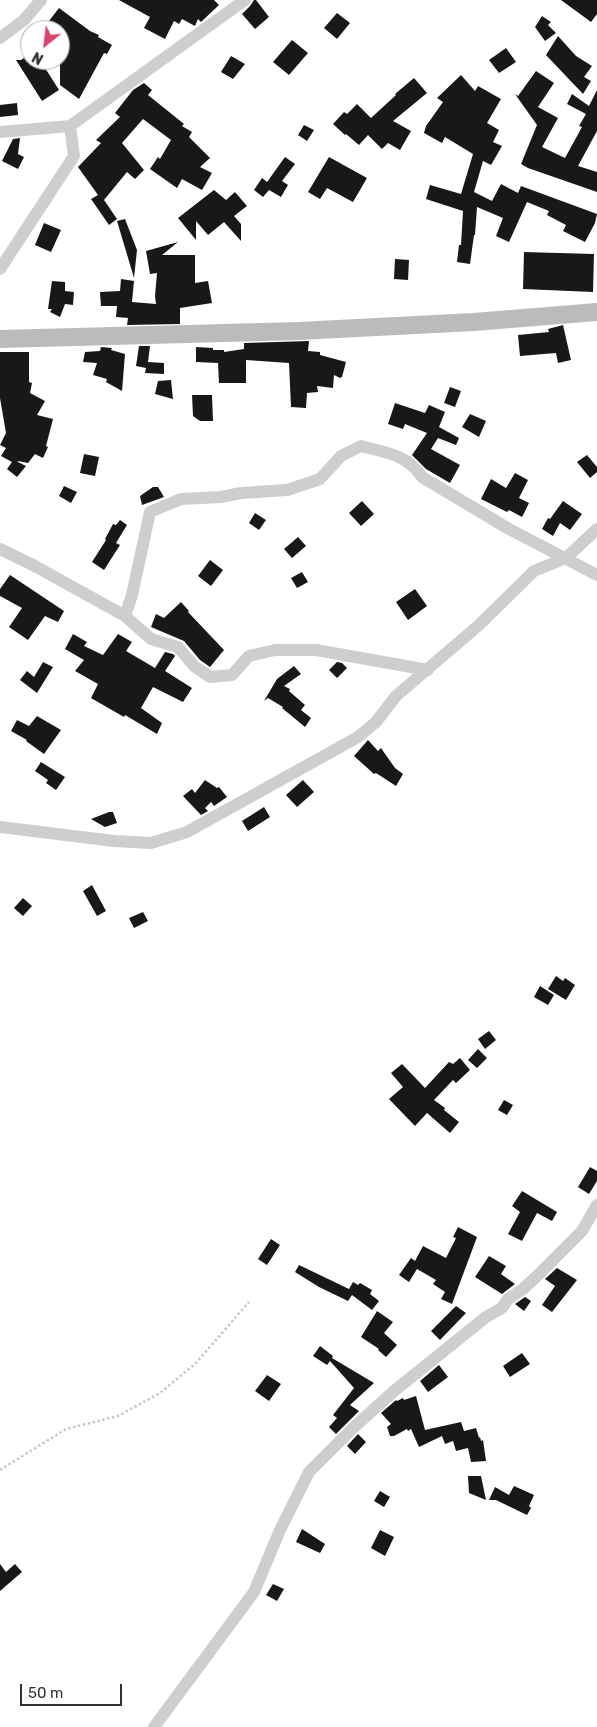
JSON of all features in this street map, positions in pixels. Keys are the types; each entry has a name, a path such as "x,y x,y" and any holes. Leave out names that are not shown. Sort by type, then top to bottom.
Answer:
{"street":[{"path":"0,38 24,20 41,0"},
{"path":"0,132 70,126 245,0"},
{"path":"0,269 74,156 70,126"},
{"path":"0,338 299,331 474,322 597,312"},
{"path":"125,616 132,595 150,512 181,499 221,498 242,493 287,490 320,479 341,456 361,446 399,456 415,466 422,477 509,529 597,575"},
{"path":"0,827 114,841 151,843 188,832 358,737 376,722 396,696 479,626 534,571 566,558 597,529"},
{"path":"0,549 125,616 150,639 178,648 194,666 210,677 232,675 249,656 275,650 316,650 416,666 428,670"},
{"path":"154,1727 254,1592 280,1530 309,1472 394,1391 486,1317 502,1308 508,1299 536,1277 582,1231 597,1205"}],"path":[{"path":"0,1470 66,1429 118,1416 160,1393 196,1364 249,1302"}],"building":[{"path":"119,0 214,0 219,5 201,22 198,19 195,26 182,19 179,24 174,21 165,39 144,28 150,17"},
{"path":"254,0 269,17 255,29 242,14"},
{"path":"561,0 597,0 597,14 591,22"},
{"path":"59,8 112,45 107,54 104,53 79,99 60,85 60,70 70,70 70,20 50,20"},
{"path":"337,13 350,23 337,39 324,28"},
{"path":"542,16 551,22 548,25 556,33 545,41 535,27"},
{"path":"558,36 576,56 592,66 584,77 591,81 583,94 546,55"},
{"path":"292,40 308,53 289,75 273,62"},
{"path":"506,48 516,62 499,73 489,60"},
{"path":"231,56 245,64 233,79 221,72"},
{"path":"22,70 46,70 59,90 42,101"},
{"path":"536,71 554,83 538,107 558,118 542,147 565,158 582,127 579,126 586,114 567,104 572,94 589,106 597,90 597,131 578,166 597,172 597,192 521,164 537,125 515,94 518,96"},
{"path":"461,75 475,91 478,86 501,99 487,123 499,130 493,142 502,146 491,165 483,161 474,192 492,201 501,184 518,193 521,186 597,214 595,223 585,242 563,231 566,225 547,215 549,211 527,202 509,242 496,236 503,218 477,207 470,264 457,262 459,245 461,245 463,211 426,199 430,185 461,194 473,154 445,137 442,143 424,133 426,126 443,102 437,98"},
{"path":"414,78 427,93 393,121 411,131 400,150 388,143 382,149 368,135 359,145 333,124 344,112 347,114 357,104 371,118"},
{"path":"144,83 152,90 148,95 184,124 182,126 192,132 189,137 210,158 200,167 212,173 202,190 182,179 177,188 150,169 158,157 160,159 171,140 143,119 122,143 144,170 135,179 127,172 104,200 117,219 109,225 91,199 98,195 78,167 101,143 96,140 120,117 115,113 133,90"},
{"path":"17,103 18,115 0,117 0,105"},
{"path":"304,125 314,130 307,141 298,135"},
{"path":"20,138 18,154 24,157 18,169 2,161 13,139"},
{"path":"285,157 295,164 282,181 288,185 281,197 269,190 263,197 254,190 262,178 267,182"},
{"path":"329,157 367,178 353,202 327,188 320,199 308,192"},
{"path":"214,190 226,200 235,192 247,206 234,216 241,224 241,241 224,222 208,235 196,221 196,240 178,218"},
{"path":"125,219 137,250 134,278 117,221"},
{"path":"44,223 61,230 51,252 35,245"},
{"path":"178,242 162,255 195,255 195,283 208,281 212,303 180,308 180,324 127,325 128,318 116,317 117,306 101,306 100,292 120,291 121,279 134,281 132,302 156,304 157,273 150,274 146,251"},
{"path":"524,252 594,254 593,292 523,289"},
{"path":"395,259 409,260 408,280 394,279"},
{"path":"52,281 65,282 65,291 74,292 73,305 65,304 60,317 50,312 52,309 48,309"},
{"path":"563,325 571,360 558,363 556,353 520,356 518,335 549,332 548,329"},
{"path":"309,341 308,351 320,352 320,355 346,362 342,377 334,375 333,388 317,386 318,392 307,393 306,408 291,407 289,363 246,360 246,383 219,383 218,363 196,362 196,347 213,348 213,350 224,350 224,352 244,349 244,343"},
{"path":"139,346 150,346 148,362 164,363 164,374 145,373 146,368 136,366"},
{"path":"101,347 112,348 111,350 125,354 122,391 106,382 107,379 93,375 97,363 83,362 85,352 100,351"},
{"path":"0,352 29,352 29,382 32,383 30,393 45,401 37,415 53,419 46,446 48,447 43,458 35,454 28,463 18,461 26,466 17,477 7,469 12,462 1,456 6,448 0,445 6,433 0,398"},
{"path":"171,380 173,399 155,394 158,381"},
{"path":"450,387 461,391 455,407 444,403"},
{"path":"192,395 212,395 213,421 200,421 193,416"},
{"path":"395,403 425,413 429,405 445,412 439,427 459,438 456,445 438,438 431,449 460,465 450,483 426,469 412,455 427,433 405,424 403,429 388,424"},
{"path":"470,414 486,421 479,437 462,427"},
{"path":"84,454 99,457 95,476 80,473"},
{"path":"587,455 597,467 597,472 590,478 577,462"},
{"path":"515,473 528,480 519,498 529,503 522,517 481,499 491,479 506,488"},
{"path":"64,486 77,492 71,503 59,496"},
{"path":"153,487 158,487 164,497 142,505 140,496"},
{"path":"362,501 374,514 361,526 349,513"},
{"path":"563,501 582,514 570,530 560,523 553,536 542,529 548,518 550,519"},
{"path":"255,513 266,520 259,530 249,523"},
{"path":"120,520 127,525 116,543 120,545 104,570 92,562 106,540 113,524 116,525"},
{"path":"298,537 306,546 292,558 284,549"},
{"path":"210,560 223,570 211,586 198,576"},
{"path":"302,572 308,582 297,588 291,578"},
{"path":"10,575 64,611 58,622 45,616 28,640 9,627 22,608 0,596 0,589"},
{"path":"415,589 427,606 408,620 396,602"},
{"path":"181,602 224,650 210,667 200,660 184,641 151,627 156,614 164,618"},
{"path":"73,634 87,642 84,646 103,655 118,634 132,642 126,651 155,668 165,652 173,654 175,656 165,671 192,688 183,702 153,687 141,708 162,723 157,734 91,698 98,684 75,671 84,660 65,649"},
{"path":"43,662 53,667 37,693 20,680 27,671 34,677"},
{"path":"337,662 342,663 347,668 337,678 329,670"},
{"path":"294,666 301,674 284,686 290,689 289,691 305,705 301,710 311,718 305,727 283,707 268,698 264,701 277,679"},
{"path":"37,716 61,730 44,754 27,740 11,731 17,720 29,726"},
{"path":"368,740 378,751 381,748 395,768 403,774 396,786 376,773 374,774 354,756"},
{"path":"41,762 65,777 56,790 46,783 48,780 35,771"},
{"path":"205,780 217,788 219,787 227,797 214,806 211,802 205,808 208,811 201,815 183,796 192,789 195,793"},
{"path":"303,780 314,792 297,807 286,795"},
{"path":"264,807 270,817 248,831 242,821"},
{"path":"113,812 117,823 105,827 91,819"},
{"path":"92,885 106,911 97,916 83,891"},
{"path":"23,898 32,906 23,916 14,908"},
{"path":"143,912 148,921 134,928 129,918"},
{"path":"556,976 563,981 565,978 575,985 566,1000 548,989"},
{"path":"540,986 554,995 548,1005 534,997"},
{"path":"489,1031 496,1040 485,1049 478,1039"},
{"path":"478,1049 487,1058 477,1068 468,1060"},
{"path":"460,1058 470,1070 456,1083 453,1080 434,1100 459,1122 450,1133 427,1113 415,1126 389,1099 403,1087 391,1073 402,1064 425,1088 449,1062 453,1064"},
{"path":"504,1100 513,1105 507,1115 498,1110"},
{"path":"590,1167 597,1171 597,1181 589,1194 578,1187"},
{"path":"522,1191 557,1212 552,1221 537,1213 522,1241 508,1234 520,1212 512,1206"},
{"path":"458,1227 477,1237 452,1304 441,1299 445,1292 433,1284 436,1280 417,1269 409,1282 399,1275 411,1258 415,1261 423,1246 446,1258 456,1238 453,1237"},
{"path":"271,1239 280,1245 267,1265 258,1259"},
{"path":"489,1256 506,1266 501,1274 515,1284 502,1294 475,1277"},
{"path":"299,1265 349,1289 353,1282 358,1285 360,1283 372,1290 370,1294 379,1301 372,1310 352,1295 348,1301 319,1287 295,1272"},
{"path":"557,1268 577,1280 552,1312 542,1305 555,1286 545,1279"},
{"path":"525,1297 531,1301 524,1311 515,1304"},
{"path":"456,1306 466,1313 440,1340 431,1331"},
{"path":"377,1311 393,1322 384,1333 397,1345 386,1357 379,1349 361,1337"},
{"path":"320,1346 333,1356 332,1358 374,1383 350,1405 359,1411 336,1434 329,1427 337,1418 333,1415 354,1388 330,1361 327,1365 313,1356"},
{"path":"522,1353 530,1364 510,1377 503,1366"},
{"path":"439,1365 448,1377 428,1392 420,1381"},
{"path":"267,1375 281,1384 269,1401 255,1391"},
{"path":"416,1396 425,1430 461,1422 464,1431 476,1428 479,1438 481,1441 483,1440 486,1461 471,1462 468,1448 456,1451 453,1441 445,1444 442,1436 419,1447 411,1429 390,1436 387,1427 391,1424 381,1413 396,1400 403,1398 404,1400"},
{"path":"358,1434 366,1442 355,1454 347,1446"},
{"path":"468,1476 481,1476 486,1500 469,1493"},
{"path":"514,1486 534,1495 527,1515 496,1500 489,1500 495,1487 509,1495"},
{"path":"380,1491 390,1497 384,1507 374,1501"},
{"path":"302,1529 325,1544 320,1553 296,1542"},
{"path":"380,1530 394,1537 385,1556 371,1548"},
{"path":"0,1564 6,1572 15,1564 22,1572 0,1591"},
{"path":"273,1584 284,1589 277,1601 266,1595"}]}
